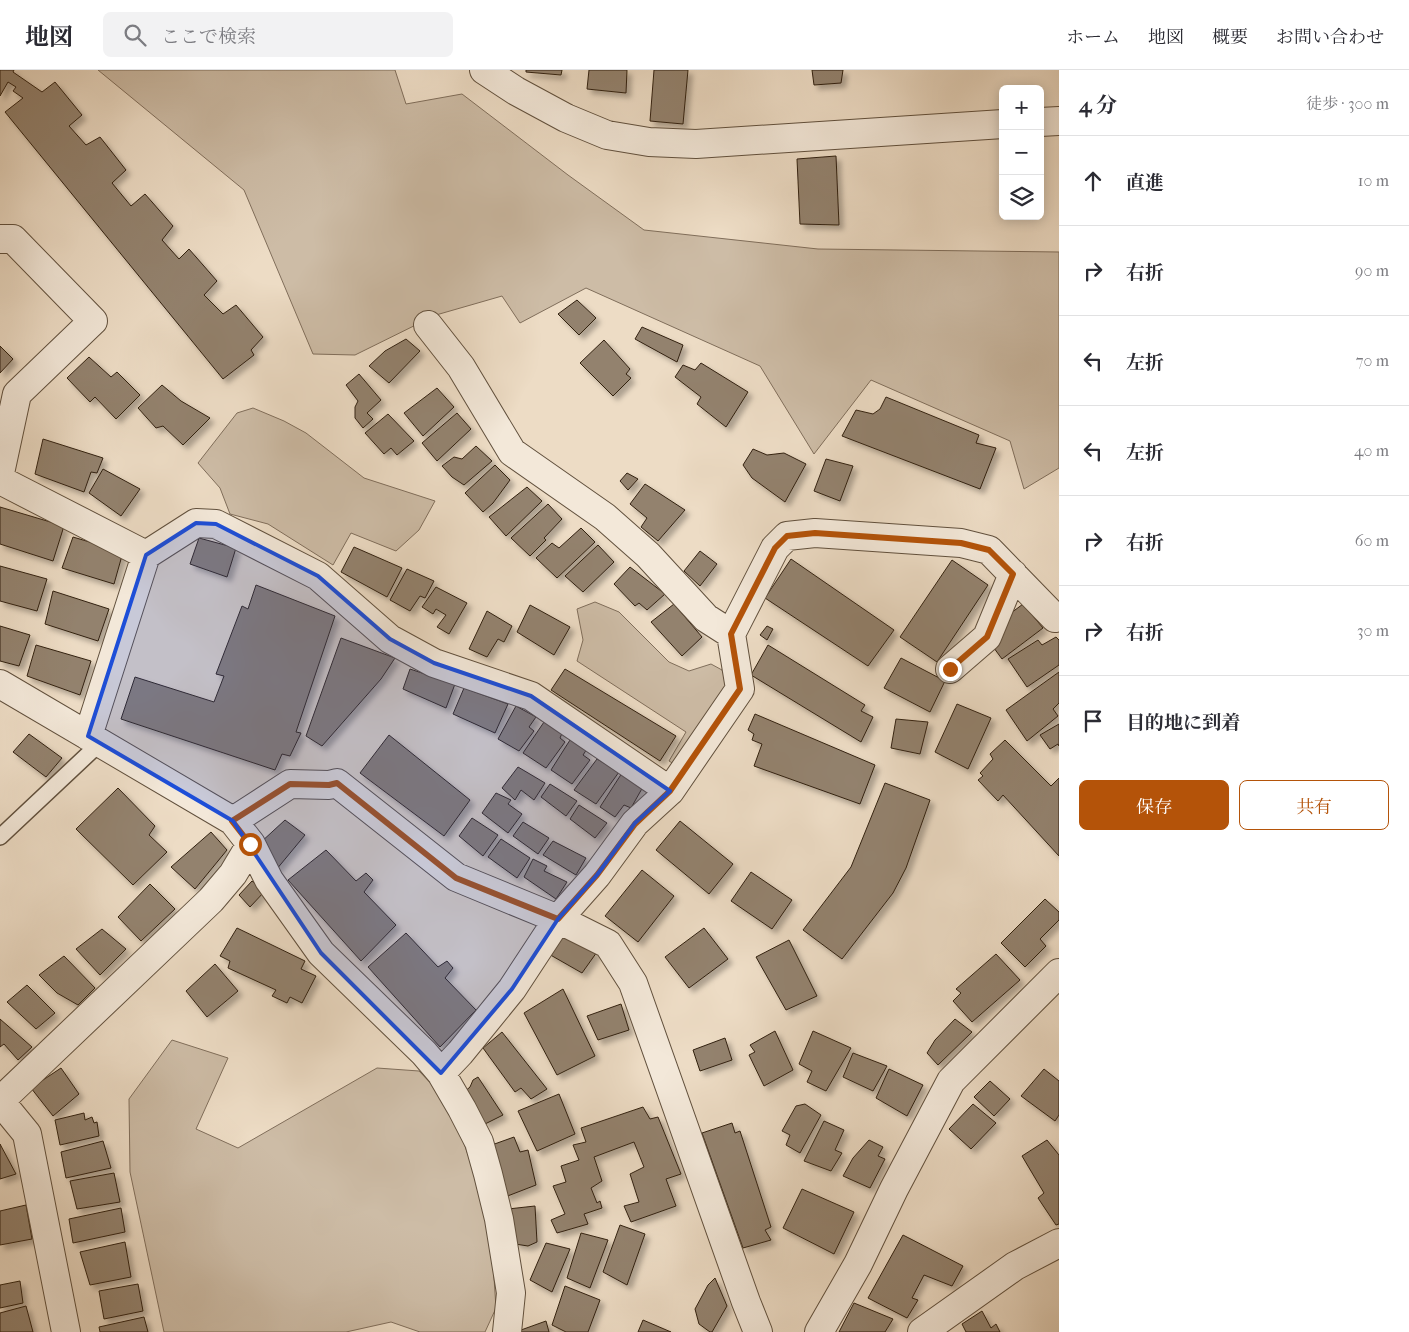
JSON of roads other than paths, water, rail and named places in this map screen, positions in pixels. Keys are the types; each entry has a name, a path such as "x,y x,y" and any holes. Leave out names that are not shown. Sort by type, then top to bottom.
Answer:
{"street":[{"path":"484,70 510,79 566,118 607,135 649,142 696,144 999,124"},
{"path":"1044,122 1059,121"},
{"path":"0,239 13,239 93,321 17,394 0,473"},
{"path":"428,325 461,366 512,452 604,517 648,555 706,618 731,634"},
{"path":"0,480 146,555"},
{"path":"94,739 146,555 196,523 216,524 318,576 390,639 434,663 531,696 670,791"},
{"path":"441,1073 460,1053 512,989 558,919 597,875 635,824 670,791 740,689 731,634 775,548 787,536 815,533 961,543 989,550 1058,618"},
{"path":"950,669 987,637 1013,574"},
{"path":"0,684 232,821 250,844 269,880 321,953 424,1053 441,1073 479,1142 488,1174 499,1219 511,1293 507,1332"},
{"path":"232,821 290,784 329,785 337,783 456,878 558,919 608,944 633,983 758,1332"},
{"path":"66,1332 27,1134 0,1101 211,900 233,874 250,844"},
{"path":"819,1332 858,1264 951,1081 1059,974"},
{"path":"922,1332 1015,1266 1059,1243"}],"lane":[{"path":"0,838 94,739"}]}
